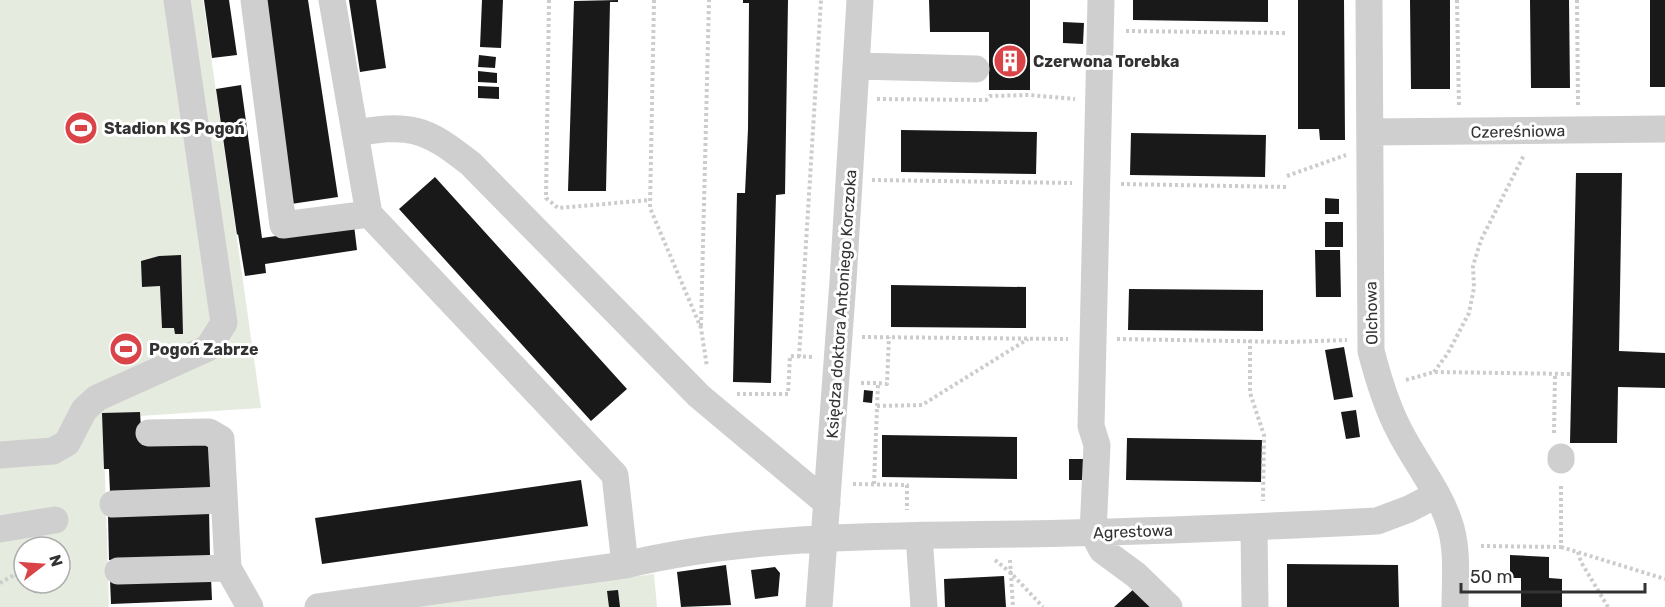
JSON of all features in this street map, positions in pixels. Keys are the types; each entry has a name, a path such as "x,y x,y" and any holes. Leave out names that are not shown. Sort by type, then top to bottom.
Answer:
{"street":[{"path":"0,455 53,451 67,443 84,410 97,398 208,348 224,323 177,0"},
{"path":"254,0 283,225 369,214"},
{"path":"332,0 369,214 615,475 625,565"},
{"name":"Księdza doktora Antoniego Korczoka","path":"819,607 860,0"},
{"path":"1101,0 1097,183 1101,339 1091,426 1096,445 1094,533 1101,549 1136,575 1169,607"},
{"name":"Olchowa","path":"1369,0 1371,351 1378,377 1399,429 1436,495 1451,528 1455,555 1455,607"},
{"path":"856,66 976,69"},
{"path":"355,133 385,129 415,130 444,144 471,164 699,396 827,503"},
{"name":"Czereśniowa","path":"1370,132 1665,129"},
{"path":"149,433 208,432 221,439 228,568 250,607"},
{"name":"Agrestowa","path":"318,607 625,565 667,555 825,537 913,524 1094,533 1258,515 1377,521 1409,509 1436,495"},
{"path":"113,504 224,501"},
{"path":"1255,607 1258,515"},
{"path":"0,529 55,520"},
{"path":"913,524 924,607"},
{"path":"118,571 228,568"}],"path":[{"path":"549,0 546,198 558,208 650,200"},
{"path":"654,0 650,208 701,328"},
{"path":"708,373 701,328 709,0"},
{"path":"799,357 820,0"},
{"path":"1457,0 1460,113"},
{"path":"1577,0 1578,112"},
{"path":"1101,31 1286,33"},
{"path":"877,99 986,100 990,96 1050,97"},
{"path":"1434,372 1448,353 1469,313 1473,288 1473,266 1481,240 1538,130"},
{"path":"1287,176 1353,153"},
{"path":"872,180 1287,187"},
{"path":"862,337 1288,342 1355,340"},
{"path":"859,383 888,384 890,337"},
{"path":"877,406 922,405 1028,339"},
{"path":"1250,340 1250,393 1264,435 1258,515"},
{"path":"732,394 788,394 790,356 816,357"},
{"path":"1403,381 1434,372 1572,374"},
{"path":"1556,374 1554,439 1561,449 1561,547"},
{"path":"874,484 878,383"},
{"path":"852,484 907,485 913,524"},
{"path":"1481,546 1561,547 1665,579"},
{"path":"1578,552 1581,562 1608,607"},
{"path":"986,553 1011,573 1043,607"},
{"path":"1010,555 1013,607"}],"shaded area":[{"name":"Pogoń Zabrze","path":"0,0 203,0 261,408 140,416 140,412 103,413 108,607 0,607"},
{"path":"654,574 657,607 406,607"}],"building":[{"path":"204,0 229,0 237,55 212,58"},
{"path":"259,0 308,0 338,197 291,204"},
{"path":"349,0 376,0 386,68 360,72"},
{"path":"482,0 503,0 501,48 480,47"},
{"path":"618,0 618,2 610,2 606,191 568,191 574,1"},
{"path":"743,0 788,0 785,194 776,195 771,383 733,382 737,193 745,193 748,129 749,3 743,3"},
{"name":"Czerwona Torebka","path":"929,0 1030,0 1030,90 989,90 989,32 930,32"},
{"path":"1133,0 1268,0 1268,22 1133,20"},
{"path":"1298,0 1344,0 1345,140 1320,140 1319,129 1298,129"},
{"path":"1410,0 1450,0 1450,89 1411,89"},
{"path":"1530,0 1569,0 1570,88 1531,88"},
{"path":"1650,0 1665,0 1665,87 1650,87"},
{"path":"1063,22 1084,23 1083,44 1063,43"},
{"path":"479,55 496,57 495,68 478,67"},
{"path":"478,71 497,73 497,83 478,82"},
{"path":"241,85 262,238 354,225 357,250 265,264 266,273 245,276 216,89"},
{"path":"478,86 499,87 499,99 478,98"},
{"path":"901,130 1037,132 1036,174 901,172"},
{"path":"1131,133 1266,135 1265,177 1130,175"},
{"path":"1576,173 1622,173 1619,351 1665,353 1665,388 1618,387 1617,443 1570,443"},
{"path":"435,177 627,389 591,421 399,209"},
{"path":"1325,198 1339,199 1339,214 1325,214"},
{"path":"1325,222 1343,222 1343,247 1325,247"},
{"path":"1315,250 1340,250 1341,297 1316,297"},
{"path":"181,255 183,334 175,334 174,328 162,328 160,286 142,287 141,261 159,256"},
{"path":"891,285 1026,287 1026,328 891,327"},
{"path":"1129,289 1263,290 1263,331 1128,330"},
{"path":"1344,347 1353,397 1334,400 1325,350"},
{"path":"864,390 873,391 872,403 863,402"},
{"path":"1356,410 1360,437 1346,439 1341,412"},
{"path":"140,412 142,445 209,443 211,489 110,492 109,469 104,469 102,413"},
{"path":"882,435 1017,437 1017,479 882,477"},
{"path":"1127,438 1262,440 1261,482 1126,480"},
{"path":"1069,459 1090,459 1090,480 1069,480"},
{"path":"581,480 588,526 322,564 315,518"},
{"path":"209,510 210,556 109,560 108,514"},
{"path":"1510,555 1549,557 1549,578 1562,579 1562,607 1521,607 1521,578 1510,578"},
{"path":"1287,564 1398,565 1399,607 1287,607"},
{"path":"726,565 731,605 681,607 677,572"},
{"path":"775,567 780,573 778,596 755,599 751,570"},
{"path":"1004,576 1006,607 945,607 944,579"},
{"path":"211,577 212,600 111,604 110,580"},
{"path":"1136,587 1155,607 1114,607"},
{"path":"618,590 620,607 609,607 607,591"}],"place":[{"name":"Czerwona Torebka","path":"1010,61"},
{"name":"Stadion KS Pogoń","path":"81,128"},
{"name":"Pogoń Zabrze","path":"126,349"}]}
